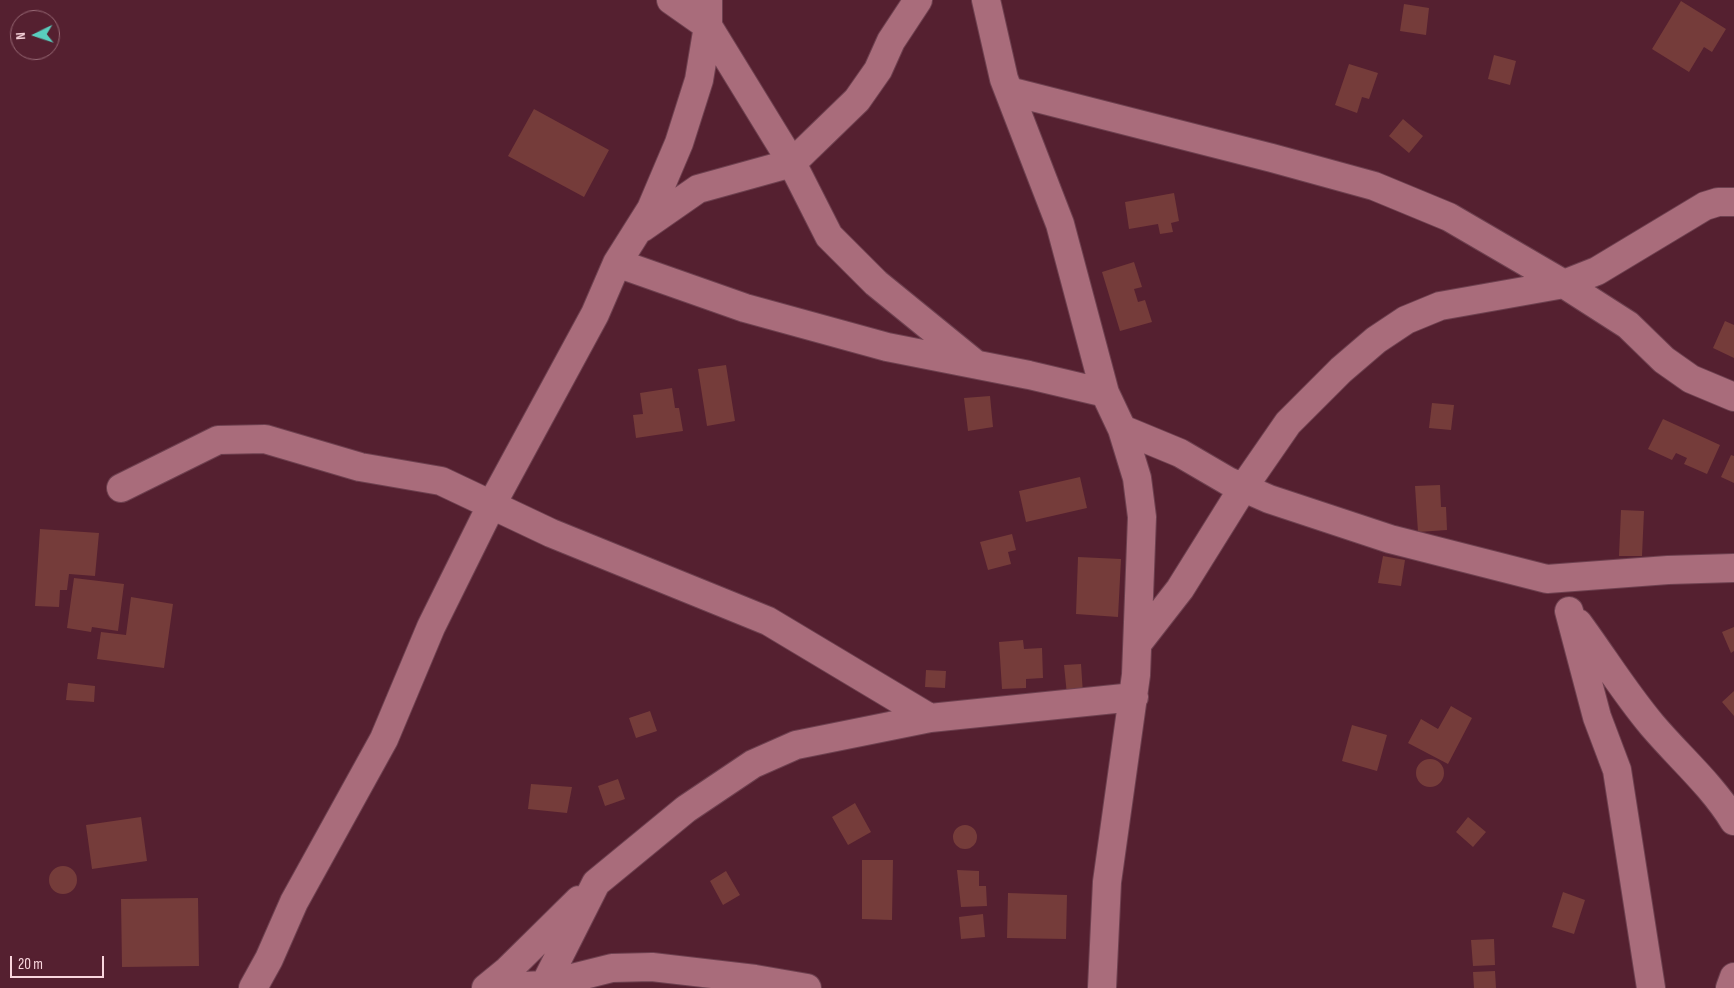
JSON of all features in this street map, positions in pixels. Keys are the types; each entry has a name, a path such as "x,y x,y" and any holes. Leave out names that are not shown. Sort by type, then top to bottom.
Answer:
{"street":[{"path":"671,0 708,13 792,163 829,236 876,283 977,364"},
{"path":"637,230 698,189 792,163 857,100 878,70 891,41 918,0"},
{"path":"986,0 1004,79 1060,224 1105,393 1122,429 1137,478 1142,517 1138,643 1134,697 1107,882 1102,988"},
{"path":"253,988 269,959 294,902 384,739 431,627 492,504 595,314 617,263 650,209 679,143 700,80 708,13"},
{"path":"1009,91 1374,186 1449,218 1564,284 1628,325 1664,360 1691,379 1734,397"},
{"path":"1138,643 1180,589 1243,488 1288,423 1341,370 1376,340 1406,320 1440,306 1564,284 1597,271 1705,206 1718,202 1734,202"},
{"path":"617,263 745,308 887,346 1105,393"},
{"path":"1122,429 1180,453 1243,488 1269,500 1390,539 1547,579 1668,570 1734,568"},
{"path":"121,488 218,440 265,439 360,467 441,481 551,533 768,621 930,718"},
{"path":"1547,579 1630,699 1664,739 1702,776 1734,820"},
{"path":"1569,610 1597,717 1616,770 1651,988"},
{"path":"486,988 508,970 596,883 686,809 753,764 796,745 930,718 1134,697"},
{"path":"544,986 596,883"},
{"path":"486,988 544,986 612,968 652,968 754,979 807,988"},
{"path":"1730,988 1734,978"}],"building":[{"path":"1681,1 1726,29 1712,52 1704,47 1689,72 1652,49"},
{"path":"1404,4 1429,8 1426,35 1400,31"},
{"path":"1494,55 1516,61 1510,85 1488,79"},
{"path":"1349,64 1378,73 1369,99 1362,97 1357,113 1335,105"},
{"path":"534,109 609,150 584,197 508,156"},
{"path":"1403,119 1423,136 1409,153 1389,136"},
{"path":"1174,193 1179,221 1171,223 1173,232 1160,234 1158,224 1129,229 1125,202"},
{"path":"1134,262 1142,287 1134,289 1138,302 1145,300 1152,322 1120,331 1102,272"},
{"path":"1725,321 1734,325 1734,358 1713,348"},
{"path":"726,365 735,421 707,426 698,369"},
{"path":"672,388 675,408 679,408 683,431 636,438 633,415 643,414 640,393"},
{"path":"990,396 993,427 968,431 964,398"},
{"path":"1432,403 1454,405 1451,430 1429,428"},
{"path":"1663,419 1720,445 1707,474 1684,464 1687,458 1676,453 1672,460 1648,449"},
{"path":"1731,455 1734,456 1734,483 1721,477"},
{"path":"1080,477 1087,508 1026,522 1019,491"},
{"path":"1440,485 1441,507 1446,507 1447,530 1418,532 1415,486"},
{"path":"1621,510 1644,511 1642,556 1619,556"},
{"path":"40,529 99,533 95,576 69,574 67,590 60,590 59,607 35,606"},
{"path":"1012,534 1016,550 1008,552 1011,564 988,570 980,542"},
{"path":"1383,556 1405,560 1401,586 1378,583"},
{"path":"1078,557 1121,559 1118,617 1076,614"},
{"path":"74,578 124,584 118,631 92,627 91,632 67,628"},
{"path":"131,597 173,604 164,668 97,659 101,632 126,635"},
{"path":"1734,627 1734,651 1731,653 1722,632"},
{"path":"1023,640 1024,649 1042,648 1043,678 1026,679 1026,688 1002,689 999,642"},
{"path":"1081,664 1083,694 1067,695 1064,665"},
{"path":"926,670 946,671 945,688 925,687"},
{"path":"68,683 95,686 94,702 66,700"},
{"path":"1734,691 1734,716 1722,702"},
{"path":"1451,706 1472,718 1448,764 1408,743 1421,719 1438,729"},
{"path":"650,711 657,731 636,738 629,718"},
{"path":"1352,725 1387,735 1377,771 1342,761"},
{"path":"1430,759 1440,763 1444,773 1440,783 1430,787 1420,783 1416,773 1420,763"},
{"path":"618,779 625,799 605,806 598,786"},
{"path":"531,784 572,787 567,813 528,809"},
{"path":"855,803 871,832 848,845 832,817"},
{"path":"141,817 147,861 92,869 86,825"},
{"path":"1468,817 1486,832 1473,847 1456,832"},
{"path":"965,825 970,826 976,832 976,842 970,848 965,849 960,848 954,842 953,837 954,832 960,826"},
{"path":"862,860 893,860 892,920 862,919"},
{"path":"63,866 73,870 77,880 73,890 63,894 53,890 49,880 53,870"},
{"path":"957,870 979,871 979,886 986,886 987,906 961,907"},
{"path":"726,871 740,895 723,905 710,881"},
{"path":"1563,892 1585,900 1574,934 1552,927"},
{"path":"1008,893 1067,895 1066,939 1007,938"},
{"path":"198,898 199,966 122,967 121,899"},
{"path":"983,914 985,937 961,939 959,917"},
{"path":"1494,939 1495,965 1473,966 1471,940"},
{"path":"1495,971 1496,988 1474,988 1473,972"}]}
